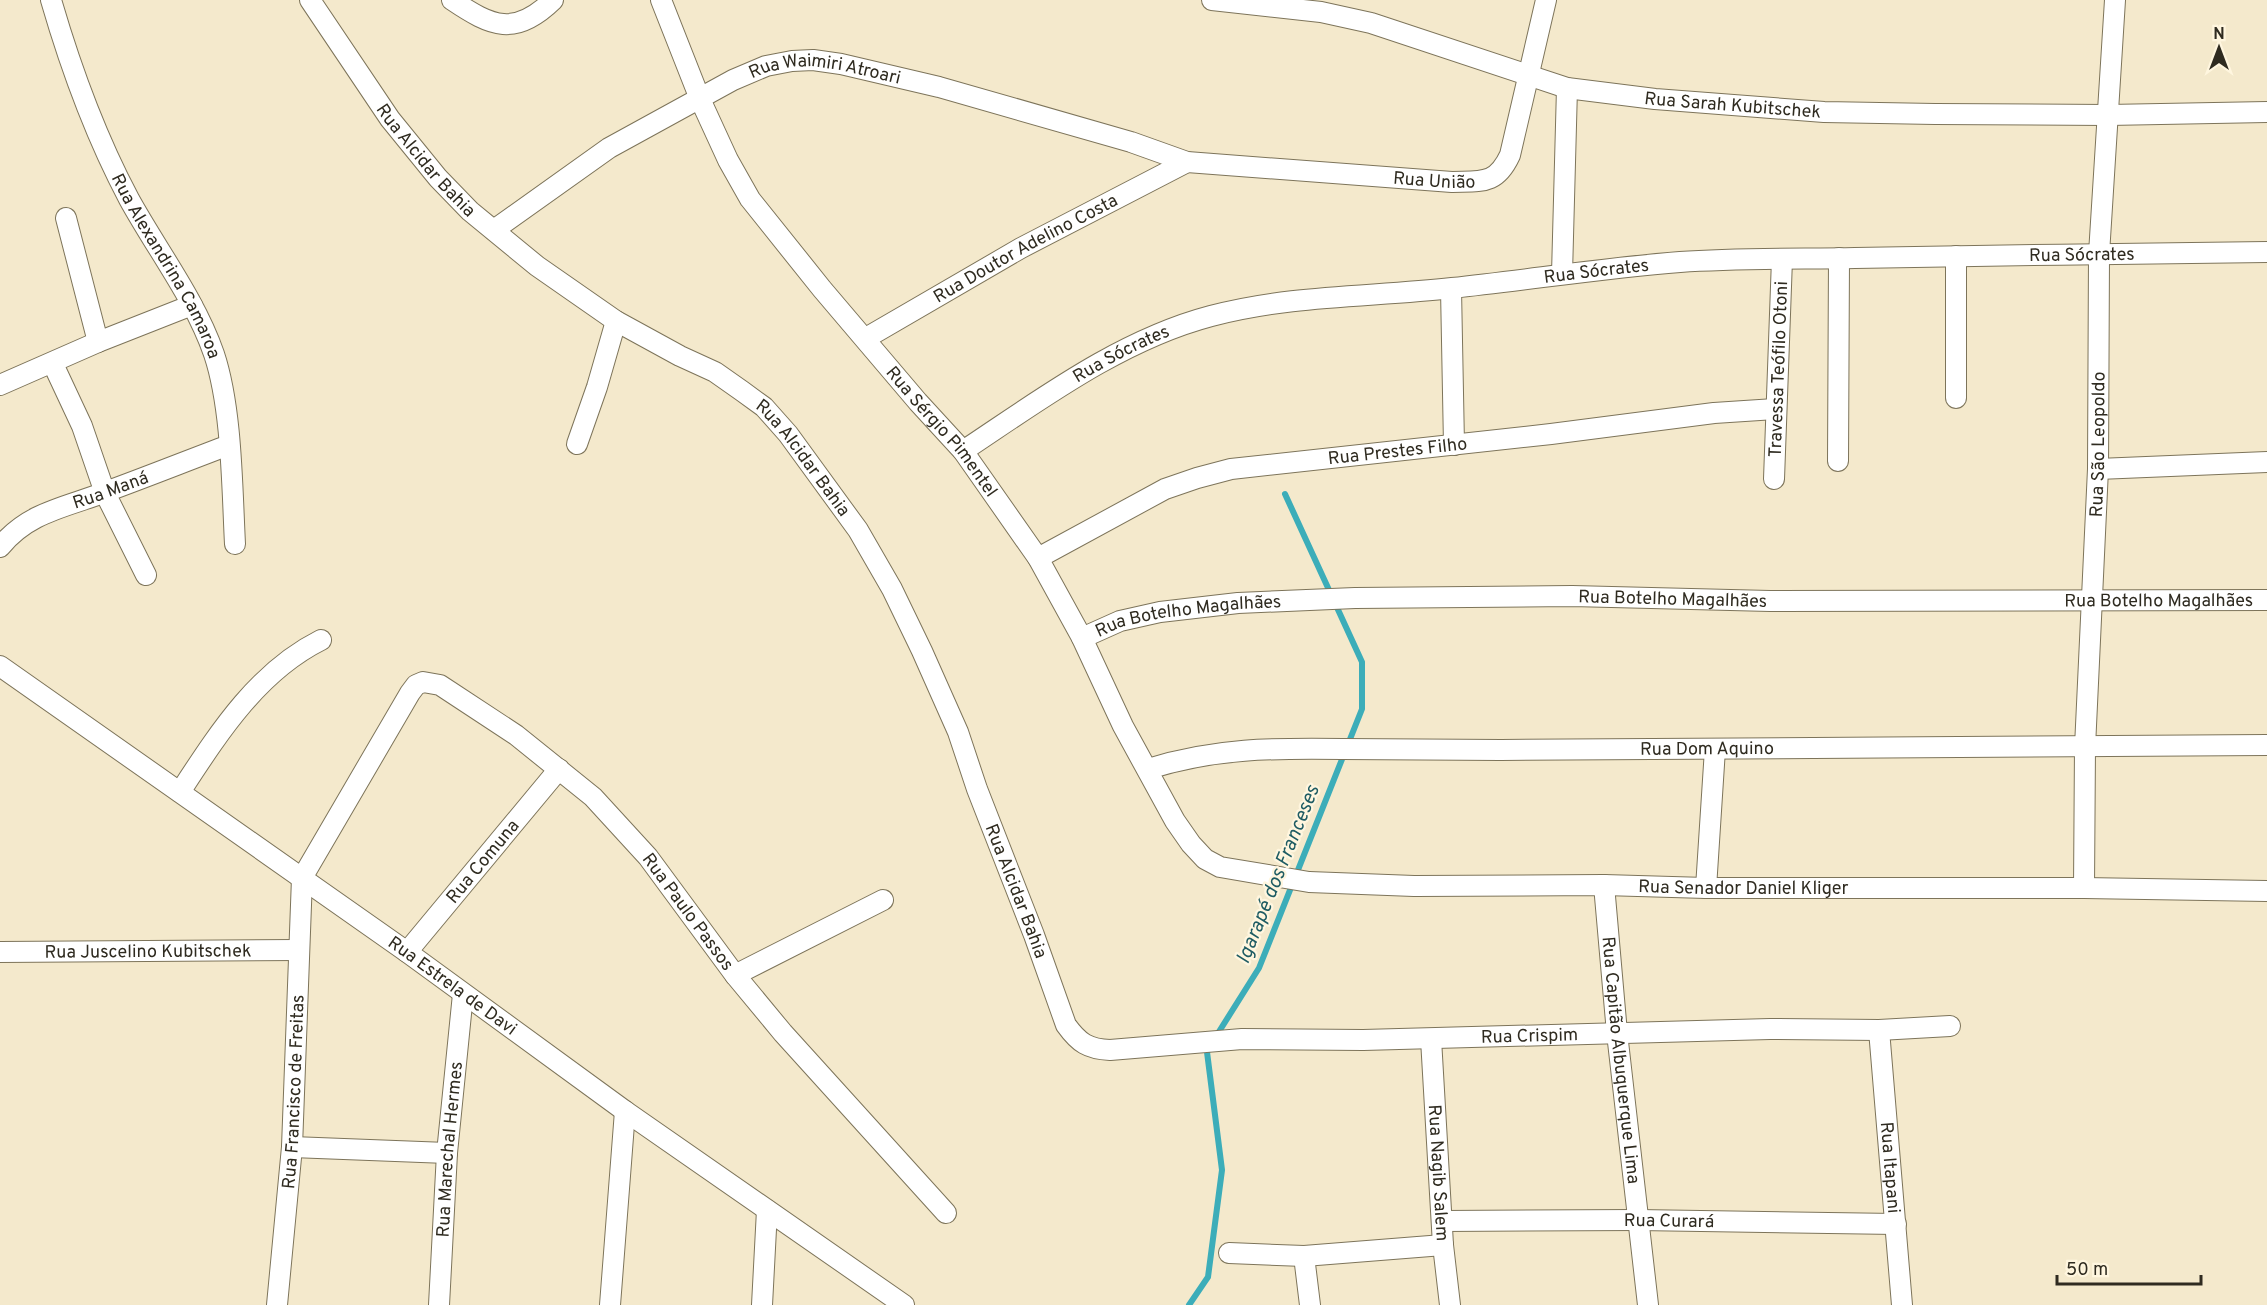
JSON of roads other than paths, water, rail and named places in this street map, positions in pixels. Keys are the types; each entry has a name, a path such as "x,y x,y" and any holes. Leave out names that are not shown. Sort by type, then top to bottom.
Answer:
{"street":[{"name":"Rua Alexandrina Camaroa","path":"51,0 69,60 96,132 129,199 192,305 214,354 223,391 229,445 235,544"},
{"name":"Rua Alcidar Bahia","path":"310,0 390,119 438,178 470,211 537,266 616,321 680,356 715,372 764,407 788,434 858,530 892,589 958,732 977,789 1034,935 1066,1025 1074,1037 1094,1050 1110,1050"},
{"path":"452,0 496,25 509,25 524,21 554,0"},
{"name":"Rua Sérgio Pimentel","path":"660,0 700,99 728,160 750,199 822,289 963,451 1038,558 1082,638 1124,726 1175,821 1205,859 1220,867"},
{"name":"Rua Sarah Kubitschek","path":"1212,0 1321,12 1371,23 1567,88 1655,99 1824,112 2108,115 2267,112"},
{"name":"Rua União","path":"1187,162 1452,182 1481,181 1493,178 1502,172 1510,155 1546,0"},
{"name":"Rua São Leopoldo","path":"2084,888 2085,747 2098,469 2099,254 2115,0"},
{"name":"Rua Waimiri Atroari","path":"495,230 609,148 733,80 766,66 792,61 813,60 841,64 939,87 1131,142 1187,162"},
{"path":"1562,274 1567,88"},
{"name":"Rua Doutor Adelino Costa","path":"866,339 1021,248 1187,162"},
{"path":"66,218 98,342"},
{"name":"Rua Sócrates","path":"963,451 1066,384 1121,352 1170,330 1210,316 1318,297 1451,289 1562,274 1681,262 2267,252"},
{"path":"1956,256 1956,398"},
{"path":"1838,461 1839,258"},
{"name":"Travessa Teófilo Otoni","path":"1774,479 1782,259"},
{"path":"1451,289 1454,445"},
{"path":"0,385 53,364 98,342 192,305"},
{"path":"577,444 597,387 616,321"},
{"path":"53,364 82,426 105,493 146,574"},
{"name":"Rua Prestes Filho","path":"1038,558 1156,494 1197,478 1231,469 1454,445 1713,412 1775,409"},
{"name":"Rua Maná","path":"0,547 10,535 33,518 229,445"},
{"path":"2098,469 2267,462"},
{"name":"Rua Botelho Magalhães","path":"1082,638 1120,621 1160,612 1238,603 1355,598 1572,597 1770,601 2267,600"},
{"path":"180,792 258,685 301,650 321,640"},
{"name":"Rua Estrela de Davi","path":"0,666 407,952 625,1111 899,1303"},
{"name":"Rua Paulo Passos","path":"302,878 416,685 423,682 440,684 516,735 593,797 621,825 684,903 735,975 790,1041 946,1213"},
{"name":"Rua Dom Aquino","path":"1148,769 1180,759 1244,750 2267,746"},
{"path":"1706,888 1715,749"},
{"name":"Rua Comuna","path":"407,952 559,769"},
{"name":"Rua Senador Daniel Kliger","path":"1220,867 1309,882 1437,886 1604,885 1706,888 2084,888 2267,891"},
{"name":"Rua Francisco de Freitas","path":"277,1305 292,1147 302,878"},
{"name":"Rua Capitão Albuquerque Lima","path":"1604,885 1617,1033 1648,1305"},
{"path":"735,975 883,900"},
{"name":"Rua Juscelino Kubitschek","path":"0,952 298,950"},
{"name":"Rua Marechal Hermes","path":"440,1305 447,1153 463,994"},
{"name":"Rua Crispim","path":"1110,1050 1242,1040 1431,1038 1770,1029 1879,1030 1950,1026"},
{"name":"Rua Itapani","path":"1879,1030 1902,1305"},
{"name":"Rua Nagib Salem","path":"1431,1038 1443,1245 1450,1305"},
{"path":"610,1305 625,1111"},
{"path":"292,1147 447,1153"},
{"path":"762,1305 767,1210"},
{"name":"Rua Curará","path":"1443,1221 1638,1220 1896,1224"},
{"path":"1229,1253 1304,1257 1443,1245"},
{"path":"1304,1257 1310,1305"}],"waterway":[{"name":"Igarapé dos Franceses","path":"1215,1038 1259,968 1362,709 1362,662 1285,494"},
{"name":"Igarapé dos Franceses","path":"1189,1305 1208,1277 1222,1170 1207,1052 1210,1047"}]}
